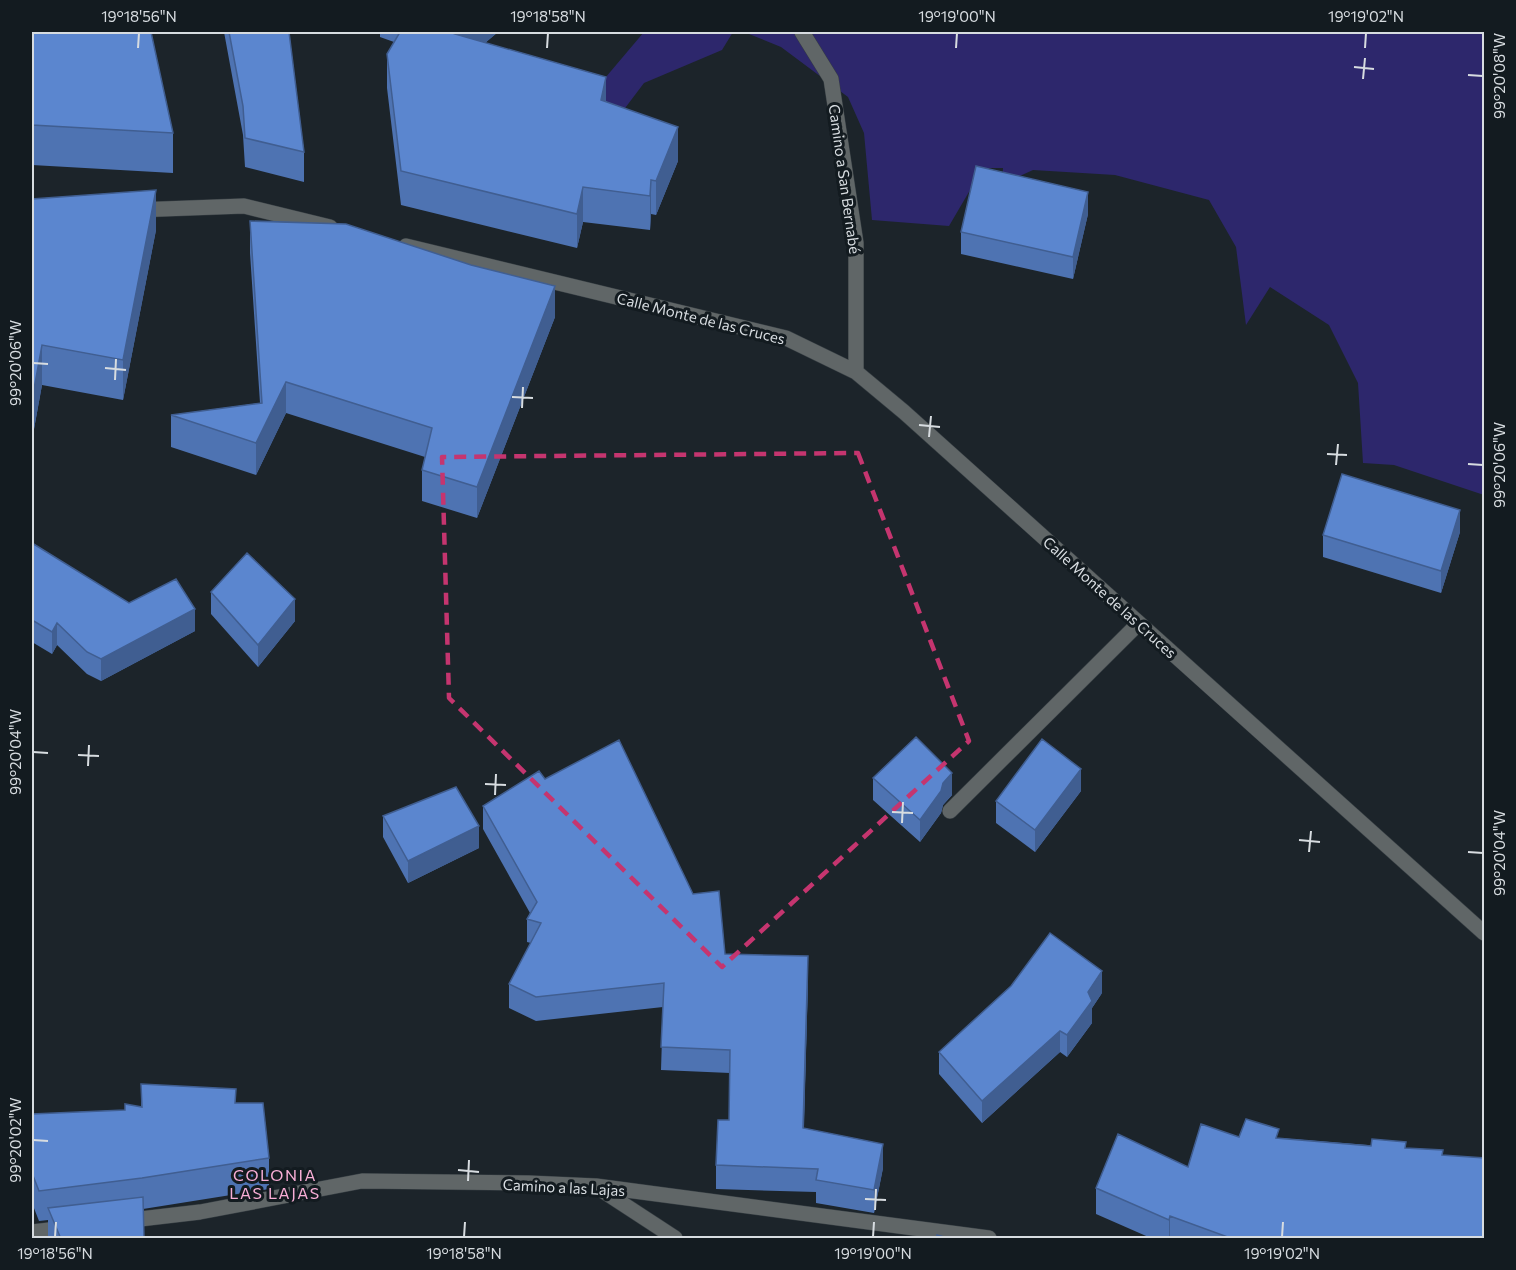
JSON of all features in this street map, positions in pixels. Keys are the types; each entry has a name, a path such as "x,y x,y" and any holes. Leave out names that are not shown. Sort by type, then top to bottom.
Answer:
{"street":[{"name":"Camino a San Bernabé","path":"802,32 831,80 856,243 856,372"},
{"path":"114,210 244,206 348,231"},
{"name":"Calle Monte de las Cruces","path":"394,243 786,338 856,372 1485,933"},
{"path":"950,811 1139,622"},
{"name":"Camino a las Lajas","path":"110,1223 200,1212 362,1182 596,1186 989,1239"},
{"path":"596,1186 675,1239"},
{"path":"32,1232 76,1227"}],"highlighted area":[{"path":"858,453 969,741 722,967 449,698 442,457"}],"shaded area":[{"path":"644,32 733,32 722,50 644,83 607,132 600,84"},
{"path":"744,32 1484,32 1484,495 1394,465 1363,463 1358,383 1329,325 1270,287 1246,325 1236,247 1209,200 1115,175 1033,170 1002,184 1003,168 983,168 949,226 872,220 864,133 848,97 781,47"}],"building":[{"path":"32,32 151,32 173,133 32,125"},
{"path":"229,32 289,32 304,152 245,138 243,106"},
{"path":"400,32 458,32 455,34 606,77 601,100 678,127 656,181 651,180 650,196 583,187 577,214 401,171 387,54"},
{"path":"976,166 1088,192 1073,257 961,232"},
{"path":"156,190 123,360 42,345 32,400 32,199"},
{"path":"250,221 346,224 471,265 555,286 477,487 422,470 432,428 286,382 256,443 171,415 262,403"},
{"path":"1342,474 1460,510 1441,571 1323,535"},
{"path":"32,543 129,603 176,579 195,609 101,659 87,652 57,623 52,632 32,620"},
{"path":"247,553 295,599 258,645 211,592"},
{"path":"916,737 952,773 943,783 941,791 920,820 873,778"},
{"path":"1042,739 1081,769 1035,830 996,801"},
{"path":"619,740 693,894 719,891 725,954 808,956 803,1128 883,1144 874,1190 816,1180 818,1169 716,1165 718,1120 729,1120 730,1050 661,1047 664,983 536,997 509,984 541,923 527,919 537,902 483,806 539,771 545,779"},
{"path":"456,787 479,826 408,861 383,816"},
{"path":"1050,933 1102,971 1088,992 1092,1001 1067,1035 1060,1031 982,1101 939,1052 1011,986"},
{"path":"141,1084 236,1089 235,1103 263,1103 269,1158 39,1191 32,1173 32,1114 125,1110 125,1104 142,1107"},
{"path":"1246,1119 1279,1129 1276,1138 1371,1146 1372,1139 1406,1142 1405,1148 1443,1150 1442,1155 1485,1158 1485,1239 1233,1239 1170,1216 1169,1220 1096,1188 1118,1134 1188,1167 1201,1124 1239,1137"},
{"path":"143,1197 144,1239 61,1239 48,1208"},
{"path":"937,1235 951,1239 937,1239"}],"district":[{"name":"COLONIA LAS LAJAS","path":"275,1183"}]}
